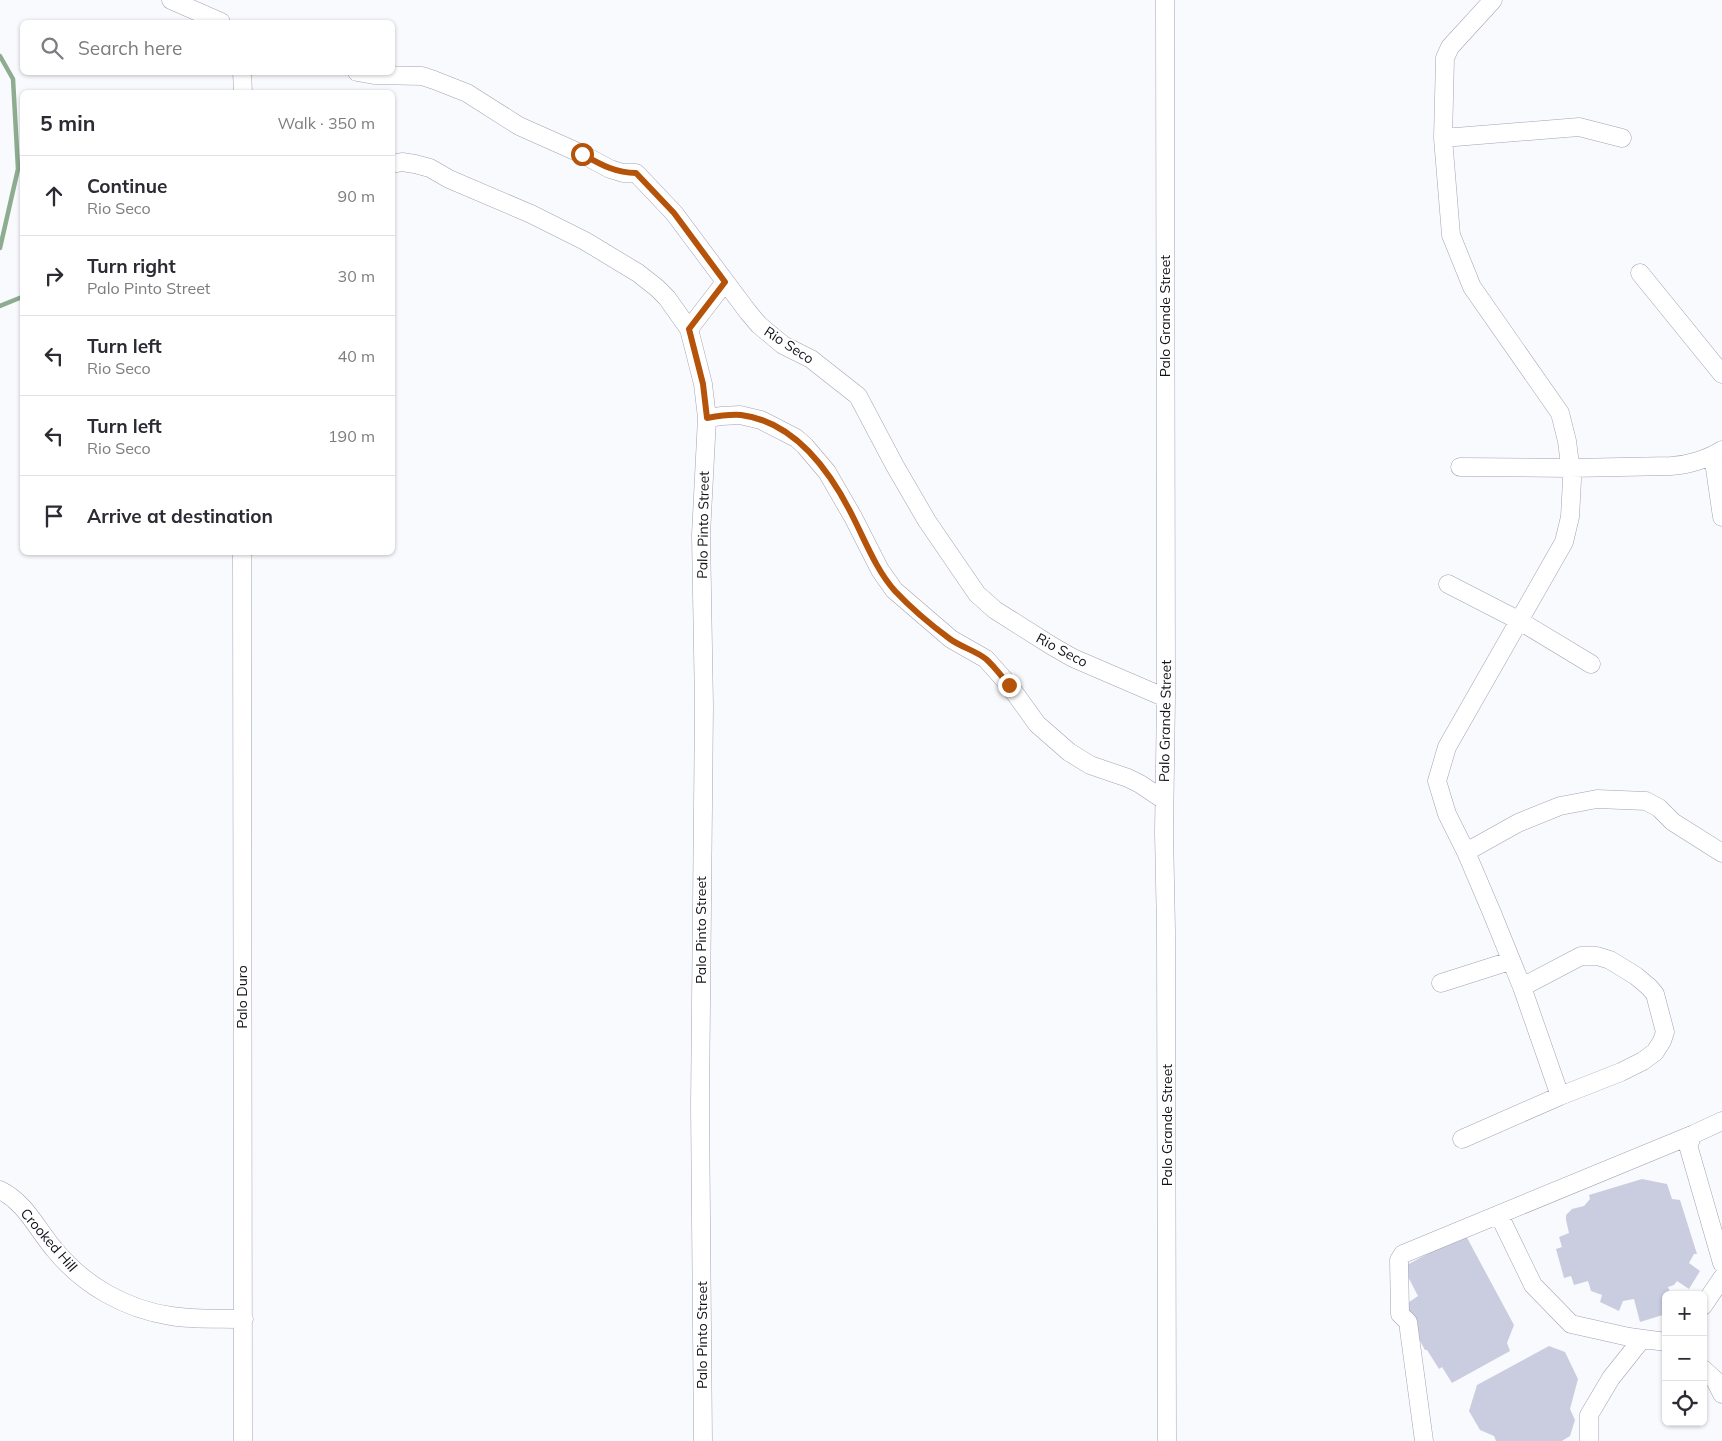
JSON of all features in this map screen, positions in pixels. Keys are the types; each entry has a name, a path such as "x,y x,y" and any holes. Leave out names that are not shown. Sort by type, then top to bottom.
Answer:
{"street":[{"path":"171,0 216,20"},
{"name":"Palo Grande Street","path":"1165,0 1166,698 1164,800 1167,1441"},
{"path":"1493,0 1450,47 1445,58 1443,138 1451,235 1472,287 1560,413 1567,440 1572,480 1570,517 1564,542 1447,747 1437,781 1447,814 1466,852 1522,987 1560,1096"},
{"path":"242,75 243,90"},
{"name":"Rio Seco","path":"374,75 422,76 434,80 467,93 519,126 560,146 582,154 610,169 624,173 636,173 674,213 759,325 783,345 811,359 858,396 927,521 977,594 995,610 1066,654 1166,698"},
{"path":"1443,138 1579,127 1622,138"},
{"path":"395,163 402,162 430,168 448,178 531,214 585,241 638,273 657,288 667,298 689,329 703,384 707,418 740,415 761,420 796,438 827,472 880,570 894,590 951,639 986,659 1009,685 1037,724 1069,752 1090,765 1140,784 1164,800"},
{"path":"1640,273 1722,374"},
{"path":"689,329 725,282"},
{"name":"Palo Pinto Street","path":"703,1441 700,1105 704,706 701,535 707,418"},
{"path":"1460,467 1570,468 1680,465 1717,453 1722,517"},
{"name":"Palo Duro","path":"242,555 243,1441"},
{"path":"1448,584 1518,620 1591,664"},
{"path":"1466,852 1518,823 1560,806 1606,799 1646,801 1659,808 1673,822 1722,853"},
{"path":"1462,1139 1560,1096 1621,1072 1643,1061 1655,1052 1662,1041 1665,1032 1654,994 1649,987 1623,967 1597,956 1581,956 1522,987"},
{"path":"1441,983 1510,961"},
{"path":"1424,1441 1408,1322 1400,1314 1399,1260 1404,1254 1722,1121"},
{"path":"1694,1134 1688,1145 1722,1262"},
{"name":"Crooked Hill","path":"0,1190 24,1209 67,1264 87,1281 115,1298 143,1309 172,1316 244,1319"},
{"path":"1499,1215 1533,1285 1571,1324 1662,1342"},
{"path":"1712,1299 1722,1278"},
{"path":"1589,1441 1589,1415 1611,1378 1642,1339"}],"building":[{"path":"1642,1179 1667,1184 1672,1199 1680,1200 1697,1254 1694,1254 1689,1263 1700,1271 1689,1289 1677,1281 1674,1285 1668,1287 1670,1291 1662,1291 1662,1315 1640,1322 1634,1299 1623,1301 1619,1311 1600,1302 1602,1295 1591,1291 1588,1281 1574,1285 1571,1276 1564,1278 1556,1249 1562,1247 1559,1237 1569,1233 1566,1215 1572,1209 1584,1206 1590,1199 1589,1195"},
{"path":"1465,1234 1514,1325 1507,1343 1510,1351 1452,1383 1442,1367 1439,1369 1427,1350 1425,1350 1403,1309 1406,1304 1418,1296 1403,1267"},
{"path":"1549,1346 1565,1352 1578,1379 1570,1409 1575,1420 1570,1436 1562,1441 1496,1441 1494,1436 1480,1430 1469,1411 1477,1385"}],"waterway":[{"path":"0,56 13,79 18,169 0,248"},
{"path":"0,306 20,298"}],"route":[{"path":"582,154 610,169 624,173 636,173 645,181 674,213 725,282 689,329 703,384 707,418 740,415 761,420 796,438 827,472 880,570 894,590 951,639 986,659 1009,685"}]}
